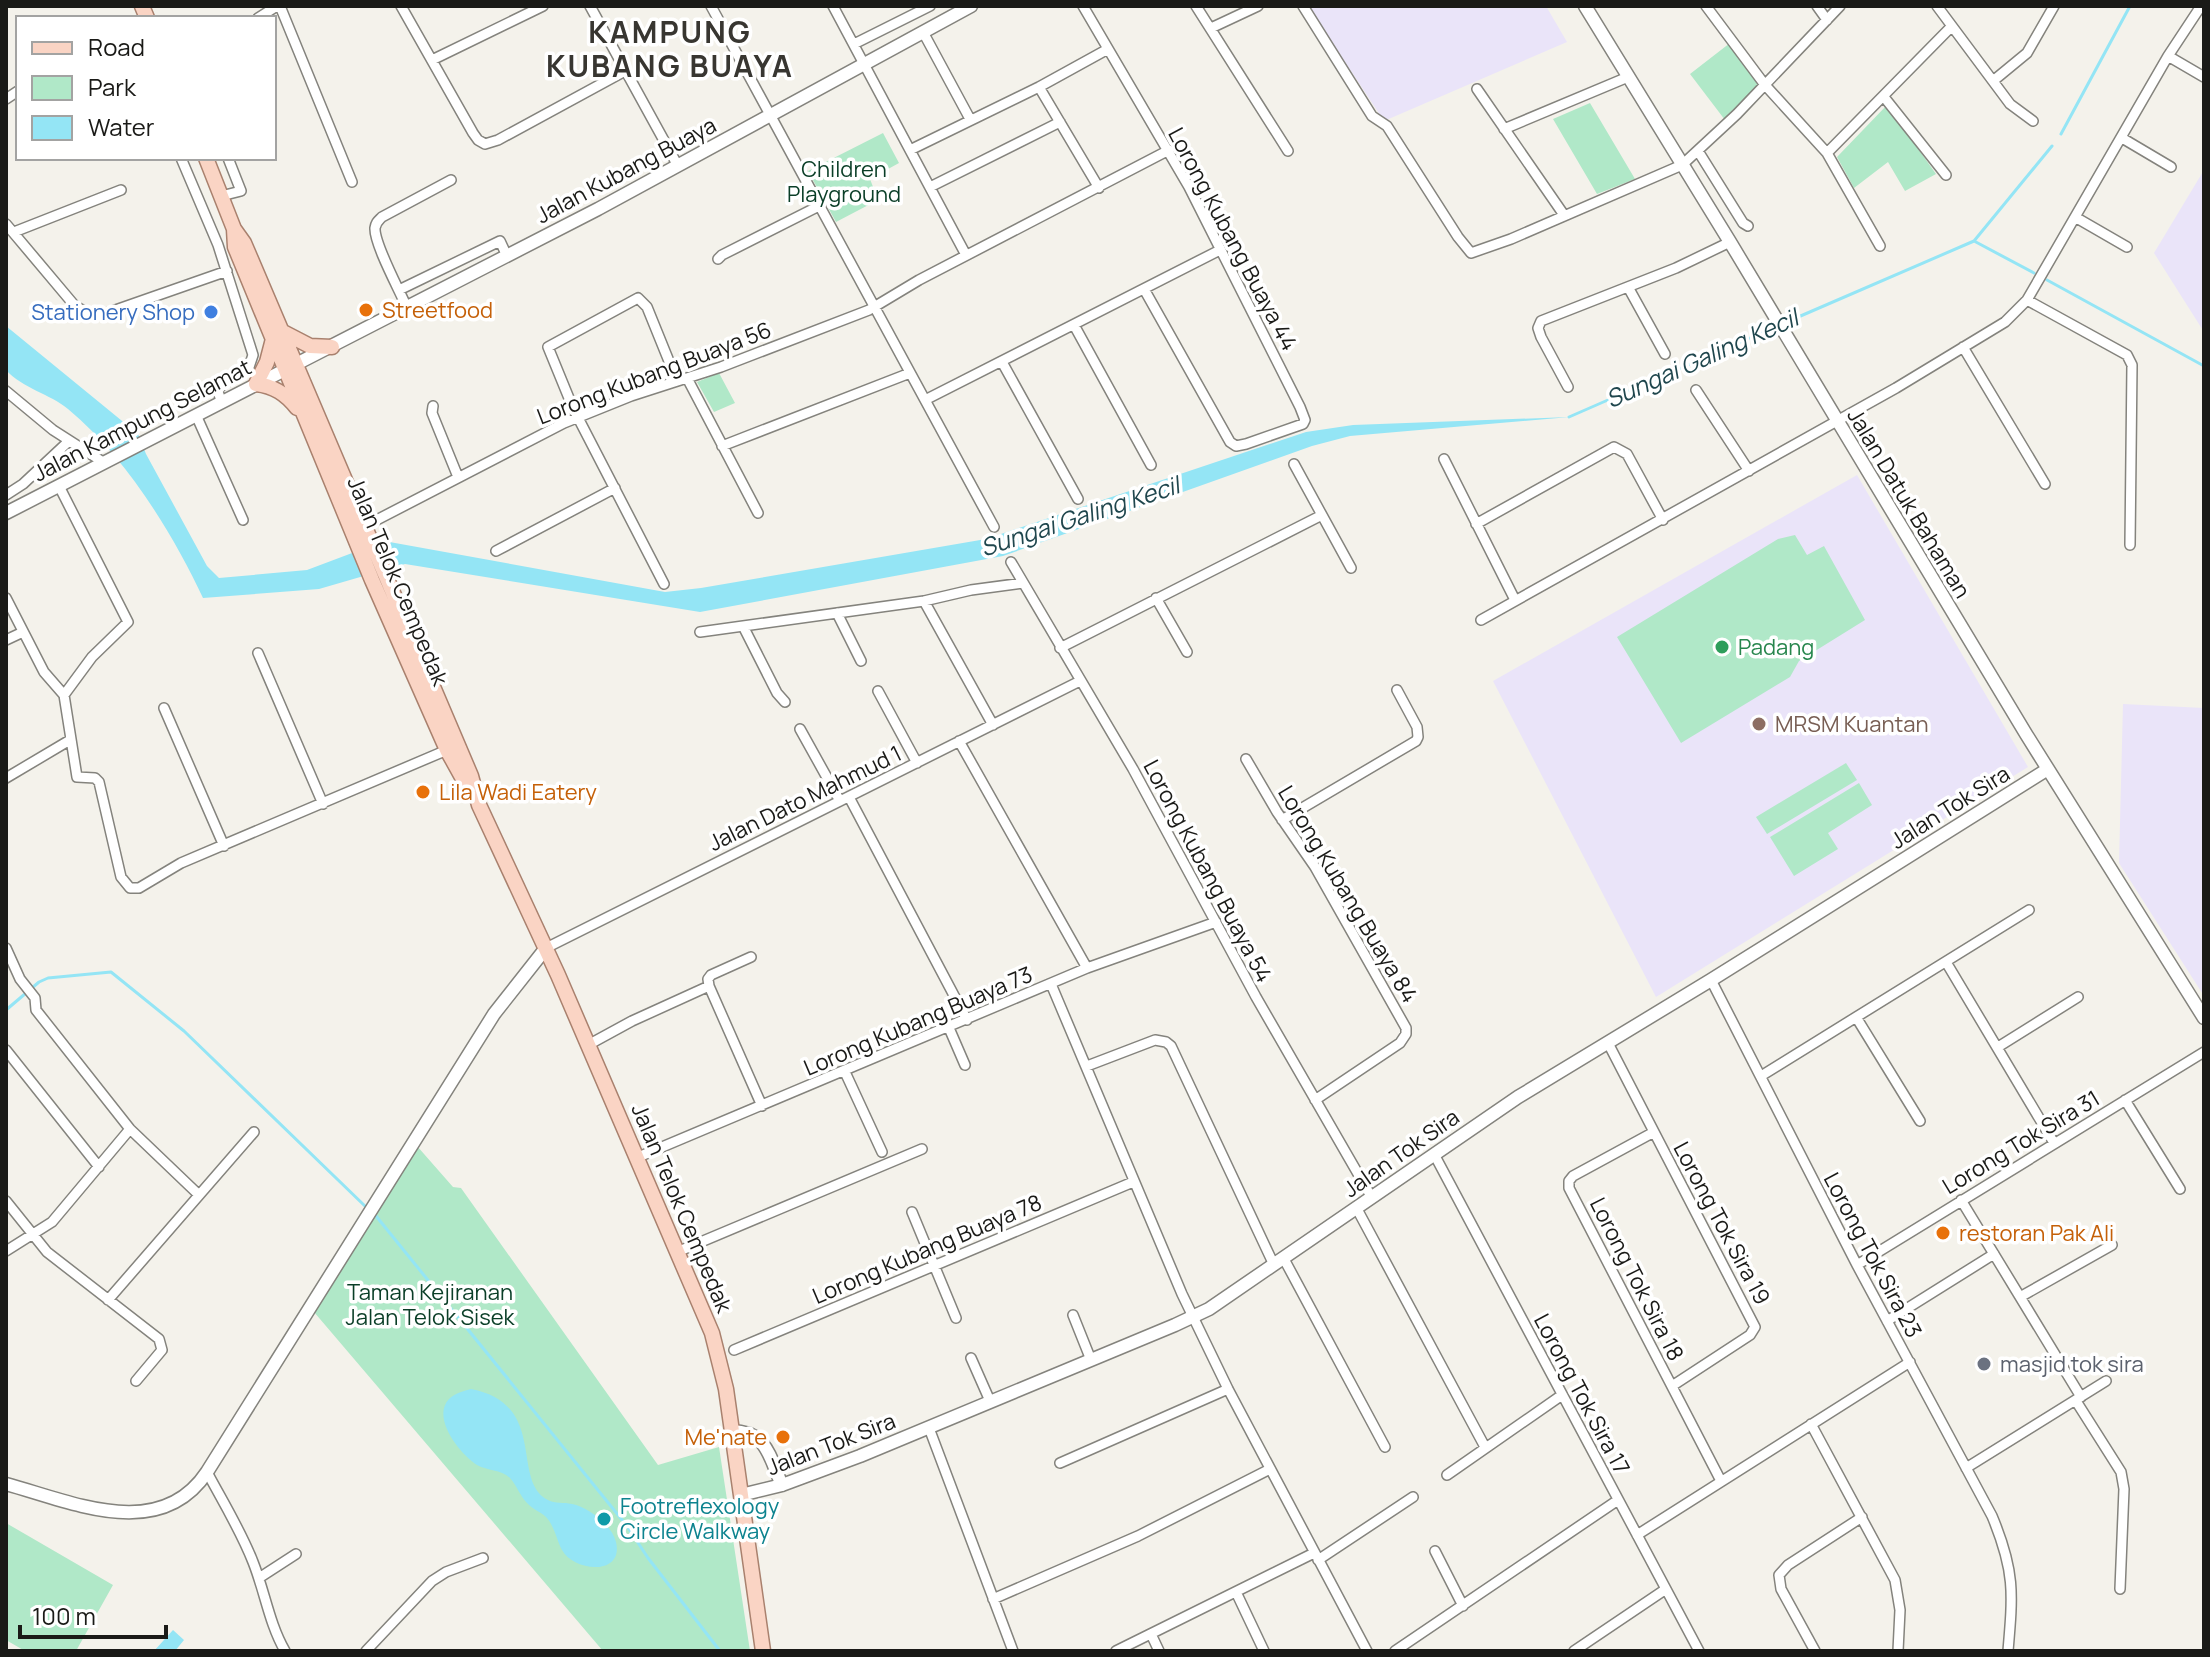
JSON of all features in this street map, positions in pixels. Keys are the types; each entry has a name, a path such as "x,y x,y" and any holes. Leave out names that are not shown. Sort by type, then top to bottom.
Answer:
{"main road":[{"path":"207,160 234,229 244,243 291,367"},
{"path":"278,335 310,346 332,347"},
{"path":"278,335 256,384 267,385 281,392 305,418"},
{"name":"Jalan Telok Cempedak","path":"291,367 305,418 365,544 447,750 461,779 479,805 546,948 718,1351 763,1651"},
{"name":"Jalan Telok Cempedak","path":"291,367 365,526 365,544"},
{"name":"Jalan Telok Cempedak","path":"378,578 471,776 479,805"}],"street":[{"path":"262,16 279,6 352,182"},
{"path":"401,6 473,133 485,144 498,140 625,71"},
{"path":"432,60 543,6"},
{"path":"590,6 678,166"},
{"path":"711,6 994,527"},
{"path":"833,6 966,255"},
{"path":"854,44 930,6"},
{"name":"Jalan Kubang Buaya","path":"291,367 678,166 865,65 956,9 971,6"},
{"name":"Lorong Kubang Buaya 44","path":"1083,6 1169,150 1305,420 1298,427 1246,444 1236,446 1230,442 1144,289"},
{"path":"1196,6 1288,151"},
{"path":"1211,28 1258,6"},
{"path":"1303,6 1372,116 1387,126 1471,253 1682,165 1765,85 1840,6"},
{"name":"Jalan Datuk Bahaman","path":"1585,6 2048,769 2204,1018"},
{"path":"1706,6 1765,85 1827,153 1880,246"},
{"path":"1817,6 1827,20"},
{"path":"1937,6 2010,104 2033,121"},
{"path":"1993,81 2027,53 2054,6"},
{"path":"1481,620 1837,422 2005,322 2027,300 2168,56 2201,6"},
{"path":"1827,153 1952,26"},
{"path":"923,32 970,119"},
{"path":"910,150 1039,87 1108,49"},
{"path":"2168,56 2204,77"},
{"path":"1504,129 1628,77"},
{"path":"1039,87 1099,188"},
{"path":"1477,89 1564,215"},
{"path":"1884,97 1946,175"},
{"path":"930,187 1060,122"},
{"path":"2122,138 2171,167"},
{"name":"Lorong Kubang Buaya 56","path":"365,526 578,417 875,306 1169,150"},
{"path":"1698,151 1743,223 1748,226"},
{"path":"182,160 227,271 253,355 249,367 217,389 222,403"},
{"path":"221,196 241,191 229,160"},
{"path":"407,308 383,256 375,231 376,223 451,180"},
{"path":"14,232 121,190"},
{"path":"718,259 821,205"},
{"path":"2075,217 2127,247"},
{"path":"6,224 75,306 91,315 107,313 227,271"},
{"path":"399,290 500,241 507,256"},
{"path":"1568,387 1541,337 1538,328 1541,321 1730,242"},
{"path":"925,400 1220,250"},
{"path":"1628,287 1665,354"},
{"path":"664,584 578,417 548,347 634,299 644,301 677,381"},
{"path":"2027,300 2127,355 2132,365 2130,545"},
{"path":"1074,325 1151,465"},
{"path":"1963,347 2045,484"},
{"path":"1002,362 1078,499"},
{"name":"Jalan Kampung Selamat","path":"6,513 291,367"},
{"path":"722,446 910,373"},
{"path":"687,378 758,513"},
{"path":"1696,390 1749,471"},
{"path":"6,391 69,441 108,460"},
{"path":"433,406 432,413 458,477"},
{"path":"196,415 243,520"},
{"path":"6,495 23,484 69,441"},
{"path":"1476,524 1614,447 1627,454 1663,520"},
{"path":"1444,459 1515,600"},
{"path":"1294,464 1351,568"},
{"path":"59,486 128,622 92,657 64,695"},
{"path":"496,551 615,488"},
{"path":"1060,648 1322,515"},
{"name":"Lorong Kubang Buaya 54","path":"1011,562 1133,769 1372,1198"},
{"path":"700,632 924,601 971,590 1023,583"},
{"path":"6,598 44,672 64,695 77,777 95,778 99,782 121,877 130,888 139,888 167,870 447,750"},
{"path":"1156,598 1187,652"},
{"path":"924,601 993,725"},
{"path":"837,613 861,661"},
{"path":"743,626 777,693 785,702"},
{"path":"6,640 23,632"},
{"path":"258,653 323,804"},
{"name":"Jalan Dato Mahmud 1","path":"546,948 1080,681"},
{"path":"1282,820 1416,741 1417,727 1397,690"},
{"path":"878,691 917,763"},
{"path":"164,708 224,846"},
{"path":"800,729 845,799 967,1020"},
{"path":"6,778 70,740"},
{"path":"959,741 1087,968"},
{"name":"Lorong Kubang Buaya 84","path":"1246,759 1282,820 1315,867 1406,1028 1400,1043 1315,1100"},
{"name":"Jalan Tok Sira","path":"741,1495 782,1485 929,1428 1193,1317 1279,1262 1528,1090 1711,980 2048,769"},
{"path":"1761,1076 2029,910"},
{"name":"Lorong Kubang Buaya 73","path":"636,1158 1087,968 1216,922"},
{"path":"6,948 10,971 37,1001 36,1010 130,1129 199,1195"},
{"path":"6,1484 91,1507 134,1513 161,1509 184,1498 207,1472 494,1014 546,948"},
{"path":"751,957 708,979 762,1106"},
{"path":"1946,962 2054,1143"},
{"name":"Lorong Tok Sira 23","path":"1711,980 1857,1265 1992,1516 2004,1545 2012,1583 2008,1651"},
{"path":"1051,984 1193,1317 1367,1651"},
{"path":"588,1045 709,986"},
{"path":"1998,1047 2078,997"},
{"path":"1856,1017 1920,1121"},
{"path":"949,1028 965,1065"},
{"path":"1087,1066 1155,1040 1171,1046 1279,1262 1385,1447"},
{"name":"Lorong Tok Sira 19","path":"1608,1043 1755,1327 1750,1335 1672,1386"},
{"path":"6,1050 99,1167"},
{"name":"Lorong Tok Sira 31","path":"1857,1265 2204,1052"},
{"path":"845,1072 882,1152"},
{"path":"2125,1100 2180,1189"},
{"path":"6,1251 33,1236 59,1214 130,1129"},
{"path":"108,1300 254,1132"},
{"name":"Lorong Tok Sira 18","path":"1654,1132 1573,1176 1569,1188 1721,1481"},
{"path":"677,1252 922,1149"},
{"name":"Lorong Tok Sira 17","path":"1434,1154 1699,1651"},
{"name":"Lorong Kubang Buaya 78","path":"734,1350 1133,1182"},
{"path":"1961,1200 2118,1466 2123,1480 2120,1589"},
{"path":"6,1201 47,1252 162,1344 162,1350 136,1381"},
{"path":"1357,1209 1485,1447"},
{"path":"912,1212 956,1318"},
{"path":"2020,1297 2112,1245"},
{"path":"1887,1321 1994,1254"},
{"path":"1073,1315 1091,1360"},
{"path":"971,1358 990,1401"},
{"path":"1637,1535 1910,1362"},
{"path":"1966,1468 2106,1381"},
{"path":"1060,1463 1228,1389"},
{"path":"1447,1475 1562,1395"},
{"path":"1811,1424 1898,1588 1898,1651"},
{"path":"929,1428 1013,1651"},
{"path":"732,1431 750,1433 762,1442 782,1485"},
{"path":"993,1599 1138,1536 1270,1469"},
{"path":"207,1472 246,1545 271,1623 285,1651"},
{"path":"1116,1651 1316,1556 1413,1497"},
{"path":"1395,1651 1618,1500"},
{"path":"1815,1651 1781,1589 1779,1575 1788,1565 1862,1517"},
{"path":"1435,1551 1463,1606"},
{"path":"259,1578 296,1554"},
{"path":"366,1651 432,1581 446,1572 483,1558"},
{"path":"1574,1651 1666,1589"},
{"path":"1236,1592 1264,1651"},
{"path":"1151,1634 1159,1651"}],"shaded area":[{"path":"1308,6 1546,6 1567,42 1384,121"},
{"path":"2204,170 2204,332 2154,253"},
{"name":"MRSM Kuantan","path":"1857,475 2028,767 1656,997 1493,681"},
{"path":"2123,704 2204,708 2204,996 2119,863"}],"green space":[{"path":"1730,43 1760,84 1725,120 1690,74"},
{"path":"1590,103 1635,179 1597,194 1553,119"},
{"path":"1887,105 1936,174 1905,191 1888,162 1854,188 1837,157"},
{"name":"Children Playground","path":"883,133 899,163 870,179 878,200 836,222 808,171"},
{"path":"719,373 735,403 714,412 697,382"},
{"name":"Padang","path":"1795,535 1807,555 1824,546 1865,620 1799,661 1790,677 1681,743 1617,637 1778,539"},
{"path":"1846,763 1857,780 1767,834 1756,817"},
{"path":"1859,783 1872,805 1828,833 1838,849 1794,876 1770,837"},
{"name":"Taman Kejiranan Jalan Telok Sisek","path":"417,1146 453,1187 461,1188 658,1465 719,1447 750,1651 603,1651 314,1312"},
{"path":"6,1523 113,1585 76,1651 25,1651 6,1640"}],"water":[{"path":"6,326 138,434 207,566 219,578 307,570 384,541 665,592 701,588 986,539 1306,432 1353,425 1570,417 1350,436 1312,446 1003,556 700,612 405,564 319,589 203,598 162,522 109,449 68,409 20,382 6,370"},
{"path":"471,1389 495,1397 511,1410 520,1426 531,1477 537,1490 548,1500 585,1509 610,1529 616,1542 613,1561 596,1567 577,1563 568,1557 549,1520 527,1503 510,1478 477,1465 463,1453 445,1425 444,1407 454,1395"},
{"path":"173,1630 184,1640 175,1651 154,1651"}],"waterway":[{"name":"Sungai Galing Kecil","path":"2061,134 2130,6"},
{"name":"Sungai Galing Kecil","path":"1782,324 1974,241 2052,146"},
{"path":"1974,241 2034,273"},
{"path":"2047,280 2204,366"},
{"name":"Sungai Galing Kecil","path":"1569,417 1775,327"},
{"path":"6,1010 48,978 111,972 184,1031 366,1207"},
{"path":"376,1216 627,1526 720,1651"}],"place":[{"name":"Streetfood","path":"366,310"},
{"name":"Stationery Shop","path":"211,312"},
{"name":"Padang","path":"1722,647"},
{"name":"MRSM Kuantan","path":"1759,724"},
{"name":"Lila Wadi Eatery","path":"423,792"},
{"name":"restoran Pak Ali","path":"1943,1233"},
{"name":"masjid tok sira","path":"1984,1364"},
{"name":"Me'nate","path":"783,1437"},
{"name":"Footreflexology Circle Walkway","path":"604,1519"}],"district":[{"name":"KAMPUNG KUBANG BUAYA","path":"670,50"}]}
